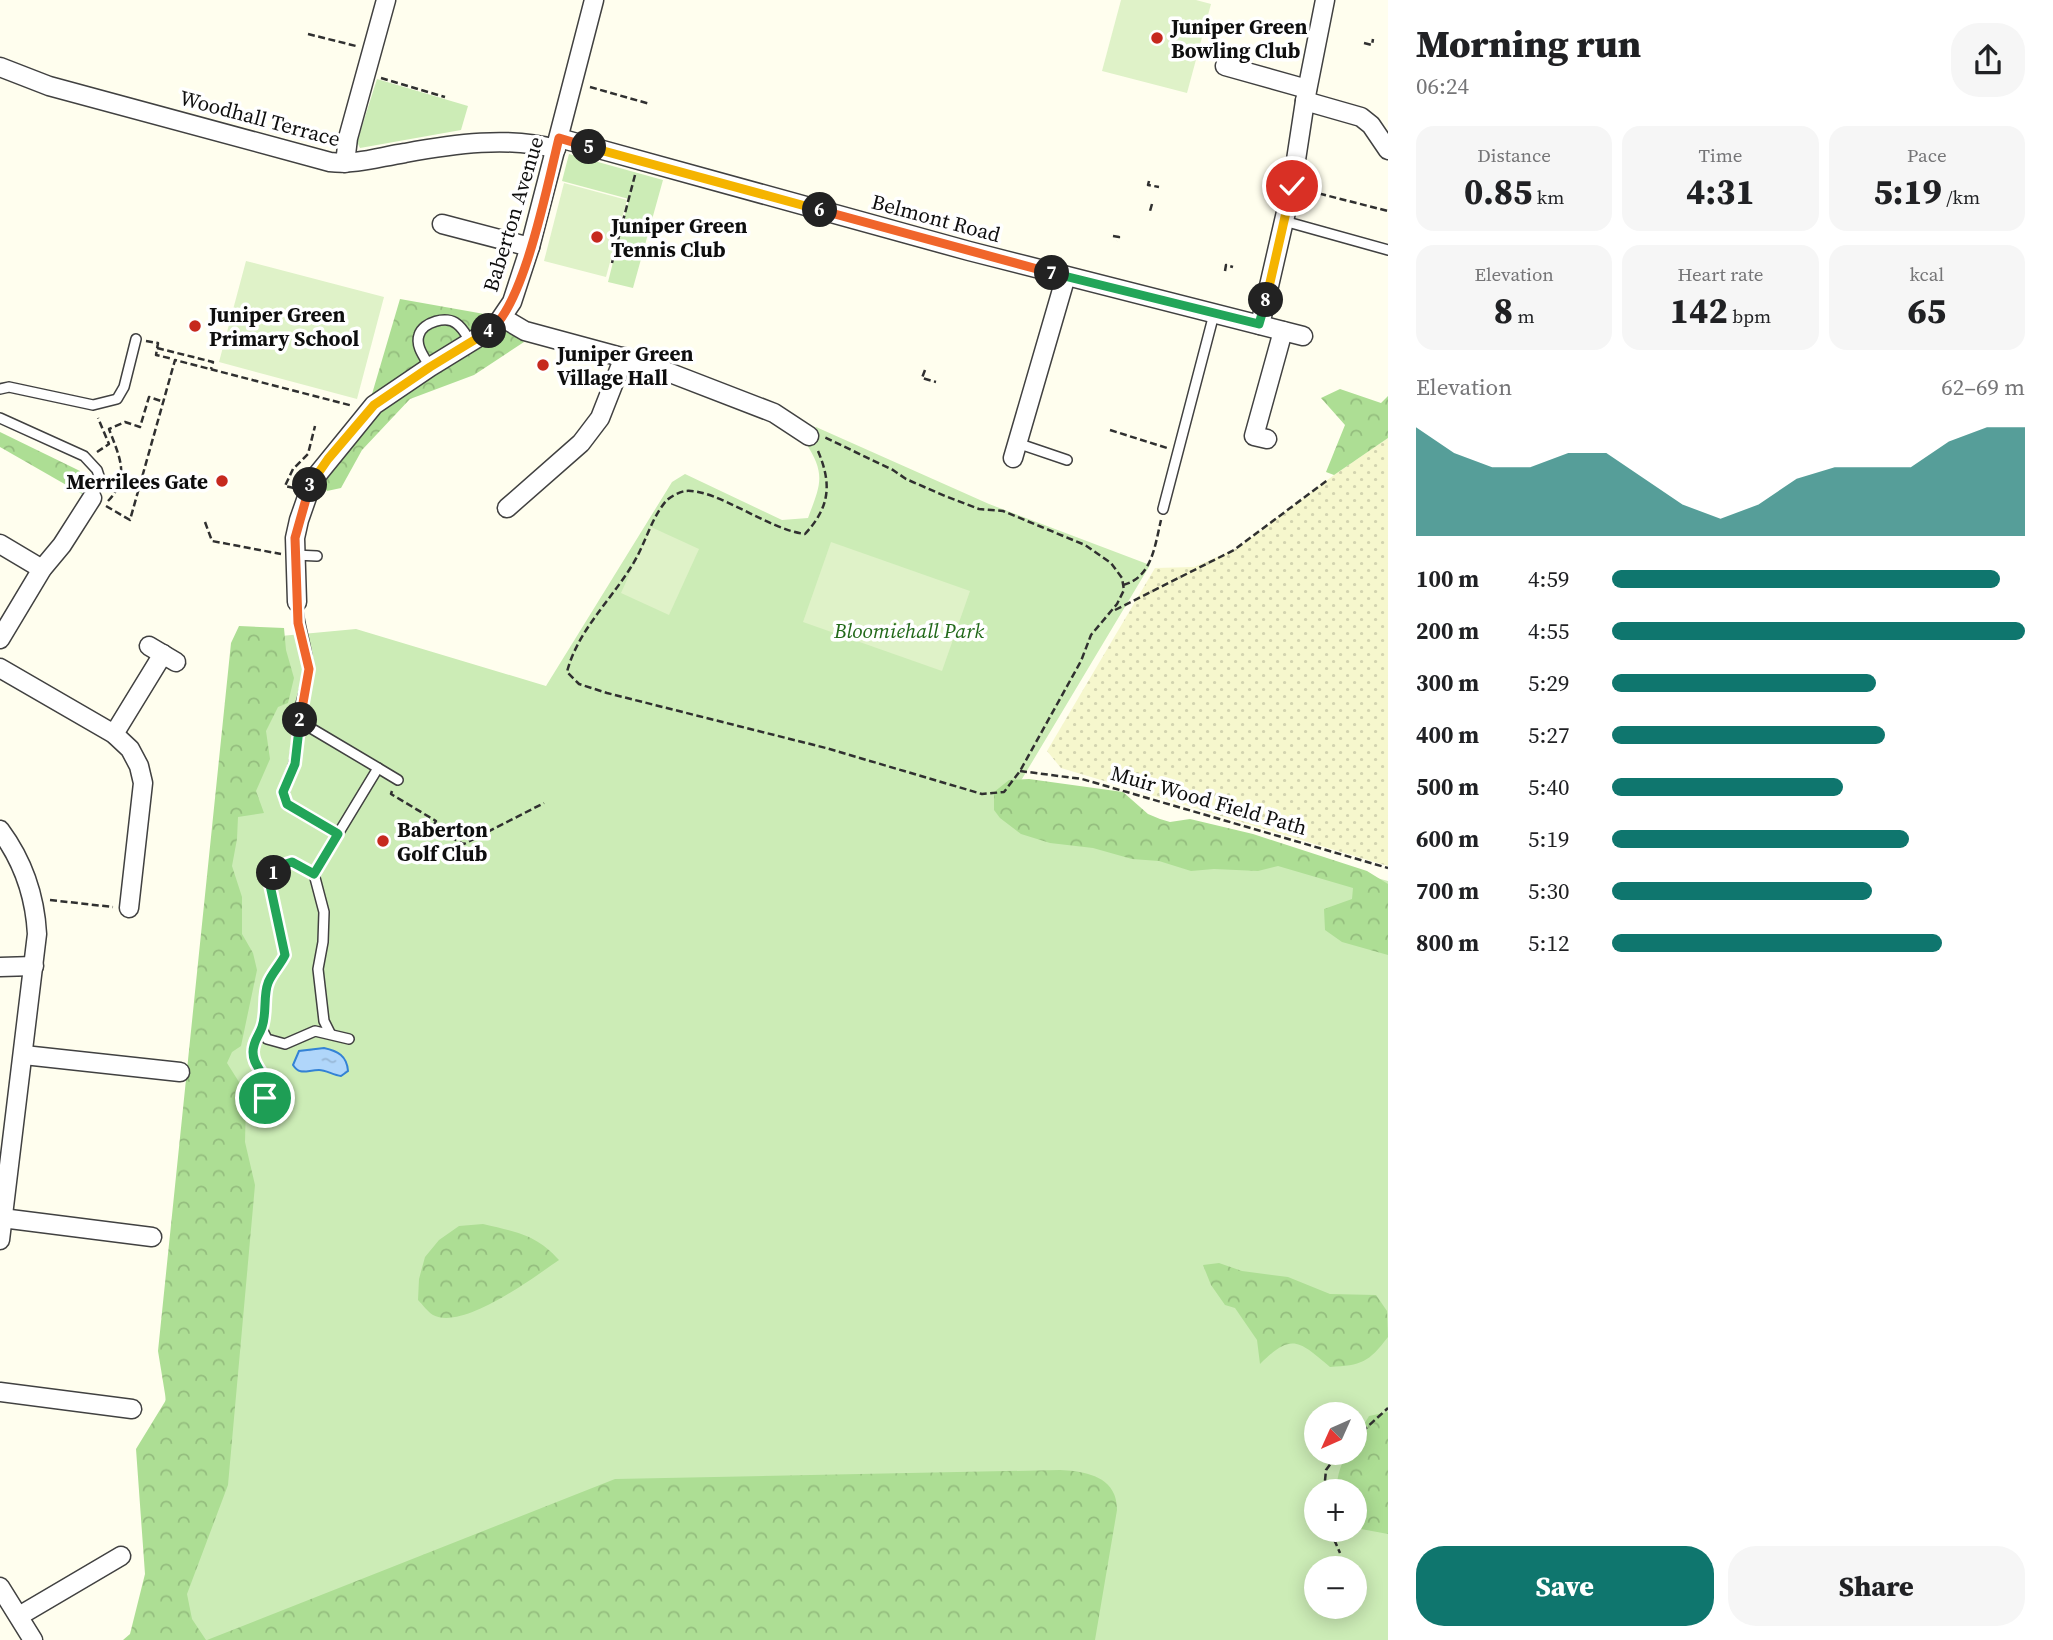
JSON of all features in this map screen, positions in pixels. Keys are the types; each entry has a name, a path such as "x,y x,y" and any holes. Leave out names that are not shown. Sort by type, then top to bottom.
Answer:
{"street":[{"path":"345,163 348,138 386,0"},
{"name":"Baberton Avenue","path":"297,603 294,555 299,520 313,480 374,405 495,327 512,303 530,247 594,0"},
{"path":"1259,324 1292,186 1306,95 1325,0"},
{"path":"1226,66 1361,117 1371,125 1388,150"},
{"name":"Woodhall Terrace","path":"0,67 49,86 330,162 345,163 453,145 558,143"},
{"name":"Belmont Road","path":"558,143 1303,336"},
{"path":"442,224 530,247"},
{"path":"1015,450 1066,276"},
{"path":"503,318 524,331 624,356 774,413 811,440"},
{"path":"1266,439 1254,436 1283,331"},
{"path":"507,508 581,443 600,418 624,356"},
{"path":"0,639 42,569 62,545 92,498"},
{"path":"0,544 42,569"},
{"path":"114,733 163,654"},
{"path":"0,668 114,733 130,749 139,766 143,783 139,889 129,908"},
{"path":"0,830 16,854 33,898 37,934 0,1240"},
{"path":"0,967 34,966"},
{"path":"24,1055 168,1076"},
{"path":"2,1219 140,1242"},
{"path":"0,1392 122,1412"},
{"path":"19,1616 121,1556"},
{"path":"0,1587 33,1640"}],"lane":[{"path":"1284,221 1388,250"},
{"path":"1163,509 1214,314"},
{"path":"430,367 418,346 419,335 424,328 440,319 458,324 471,344"},
{"path":"0,390 9,387 93,405 117,399 124,387 136,339"},
{"path":"0,418 92,461 100,479 92,498"},
{"path":"1015,450 1067,460"},
{"path":"294,555 317,556"},
{"path":"297,603 298,623 309,669 295,764 283,792 284,799 287,804 338,834"},
{"path":"300,717 309,727 398,780"},
{"path":"330,1033 324,1021 318,969 323,942 324,912 314,874 378,768"},
{"path":"262,1029 267,1039 285,1044 315,1031 324,1021"},
{"path":"315,1031 349,1039"}],"path":[{"path":"308,34 373,50"},
{"path":"1364,43 1372,45 1373,40"},
{"path":"366,74 445,97"},
{"path":"573,82 650,104"},
{"path":"612,263 634,178"},
{"path":"1149,181 1148,185 1159,187"},
{"path":"1292,186 1388,211"},
{"path":"1152,204 1150,211 1153,212"},
{"path":"1113,236 1119,237 1117,241"},
{"path":"1225,271 1226,265 1233,267"},
{"path":"136,339 158,343 156,355 159,356 352,405 366,413"},
{"path":"157,348 213,362 211,369"},
{"path":"164,402 149,397 140,427 125,422 109,429 123,464 119,485 111,499 103,505 130,520 135,508 164,402 175,360"},
{"path":"925,370 922,378 936,382"},
{"path":"93,405 109,444 98,450"},
{"path":"285,486 293,469 307,454 315,426"},
{"path":"1110,430 1178,452"},
{"path":"823,437 945,496 979,509 1003,512 1085,545 1111,563 1122,578 1123,585 1124,590 1112,611 1090,635 1081,661 1020,771 1004,792 982,794 827,748 607,693 579,684 567,672 583,637 632,566 668,498 685,491 708,495 790,532 805,534 818,521 827,498 827,474 819,452 811,440 823,437"},
{"path":"1112,611 1234,550 1329,479"},
{"path":"1123,585 1132,583 1152,560 1163,509"},
{"path":"205,522 212,541 294,555"},
{"name":"Muir Wood Field Path","path":"1020,771 1082,779 1388,868"},
{"path":"398,780 391,793 436,821 432,828 464,844 544,803"},
{"path":"270,1111 265,1098 267,1087 264,1074 253,1055 255,1039 262,1029 268,983 285,955 270,885 280,866 292,862 314,874"},
{"path":"33,898 129,908"},
{"path":"1367,1427 1388,1408"},
{"path":"1335,1542 1340,1553"}],"green space":[{"name":"Juniper Green Bowling Club","path":"1121,0 1196,0 1211,4 1187,93 1102,71"},
{"path":"377,79 468,106 461,130 360,148 357,142"},
{"path":"569,154 663,180 633,288 608,282 629,199 562,181"},
{"name":"Juniper Green Tennis Club","path":"564,183 627,200 606,277 544,261"},
{"path":"246,261 384,297 357,399 219,362"},
{"path":"400,299 490,315 524,342 474,375 410,399 362,450 341,488 327,491 313,475 372,394"},
{"path":"1340,389 1381,403 1388,396 1388,438 1334,475 1326,472 1345,425 1321,398"},
{"name":"Bloomiehall Park","path":"816,427 989,504 1150,565 1004,809 1027,785 1388,881 1388,1640 142,1640 239,640 356,629 546,686 672,482 685,474 782,520 808,518 819,480 812,453 805,442"},
{"path":"0,432 80,471 82,494 0,447"},
{"path":"1388,438 1388,866 1061,768 1047,751 1155,568 1194,567 1238,548"},
{"path":"651,527 699,549 669,615 621,593"},
{"name":"Bloomiehall Park","path":"831,542 970,591 942,671 803,622"},
{"path":"239,626 284,628 286,650 294,678 288,703 278,707 266,731 270,759 256,791 264,813 238,817 232,866 242,897 242,934 253,953 257,970 241,1046 232,1052 227,1063 239,1082 246,1101 245,1142 255,1185 228,1485 187,1594 192,1619 206,1640 123,1640 130,1634 145,1574 136,1449 166,1400 158,1351 231,643"},
{"path":"1029,779 1123,792 1148,814 1160,819 1170,822 1190,819 1253,834 1367,871 1388,884 1388,955 1342,942 1325,930 1324,909 1352,899 1353,888 1278,866 1258,871 1191,871 1159,861 1132,859 1093,848 1050,843 1021,834 994,810 994,792 1009,780"},
{"path":"483,1224 534,1239 559,1260 516,1289 479,1309 462,1316 446,1318 433,1315 418,1300 419,1279 425,1257 439,1240 459,1226"},
{"path":"1219,1263 1242,1271 1288,1277 1330,1294 1376,1295 1387,1311 1388,1337 1364,1361 1350,1365 1330,1367 1303,1346 1295,1344 1280,1347 1260,1364 1257,1340 1235,1308 1225,1305 1211,1285 1203,1265"},
{"path":"1388,1412 1388,1534 1367,1530 1367,1479 1338,1479 1342,1465 1367,1465 1369,1416"},
{"path":"1060,1470 1098,1478 1110,1487 1116,1500 1117,1510 1095,1640 207,1640 615,1479"}],"water":[{"path":"324,1048 341,1055 348,1071 341,1076 322,1070 301,1071 293,1065 299,1051"}],"place":[{"name":"Juniper Green Bowling Club","path":"1157,38"},
{"name":"Juniper Green Tennis Club","path":"597,237"},
{"name":"Juniper Green Primary School","path":"195,326"},
{"name":"Juniper Green Village Hall","path":"543,365"},
{"name":"Merrilees Gate","path":"222,481"},
{"name":"Baberton Golf Club","path":"383,841"}],"route":[{"path":"265,1098 267,1087 264,1074 255,1061 253,1048 262,1029 268,983 285,955 270,885 280,866 292,862 314,874 338,834 287,804 283,792 295,764 309,669 298,623 294,555 295,538 307,492 328,459 374,405 430,367 471,344 503,318 524,271 559,138 969,251 1259,324 1292,186"}]}
